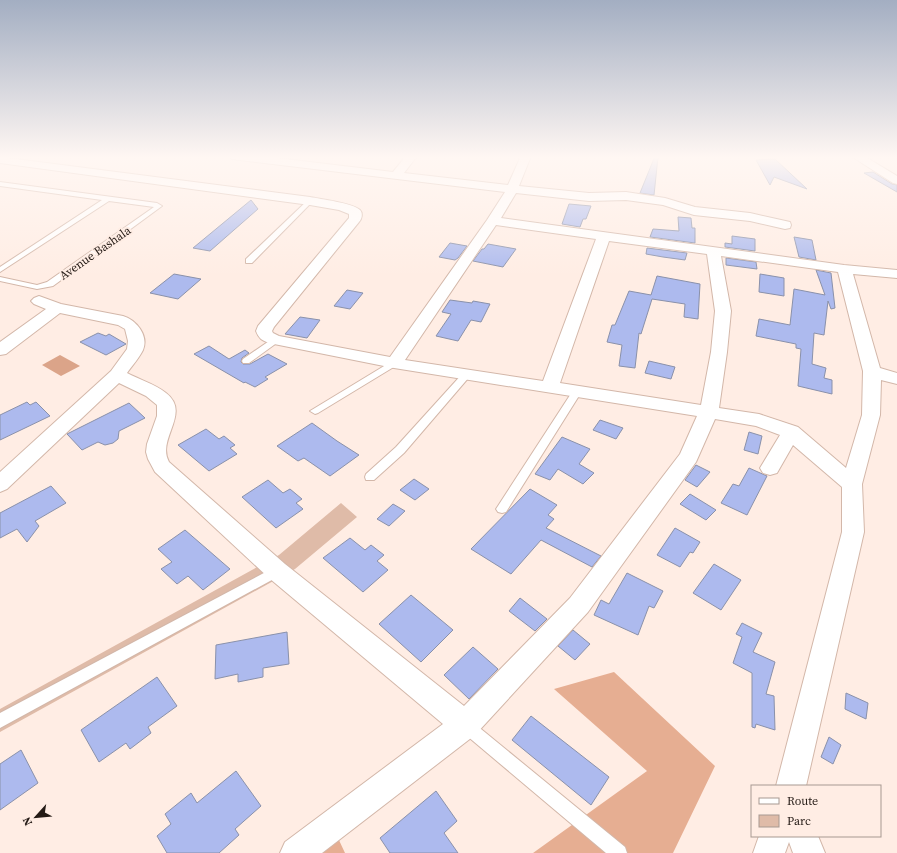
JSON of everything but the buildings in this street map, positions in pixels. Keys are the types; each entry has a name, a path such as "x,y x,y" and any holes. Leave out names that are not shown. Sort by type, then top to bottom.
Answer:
{"street":[{"path":"271,196 342,207 355,212 355,219 266,326 264,331 266,336 275,340 394,362 759,420 791,432 852,484"},
{"path":"394,362 493,221 508,196"},
{"path":"578,196 640,198 665,202 701,212 750,217 786,225"},
{"path":"493,221 844,269 897,274"},
{"path":"550,388 604,236"},
{"path":"296,853 465,725 579,605 689,457 709,411 723,310 713,250"},
{"path":"791,785 853,532 852,484 871,416 872,371 844,269"},
{"path":"0,484 117,375 135,349 136,341 132,327 128,324 115,319 57,308 39,301"},
{"path":"0,350 57,308"},
{"path":"872,371 897,379"},
{"path":"117,375 161,398 166,405 167,412 156,450 158,460 162,467 277,571 465,725"},
{"path":"770,468 791,432"},
{"path":"769,853 775,837"},
{"path":"802,837 809,853"}],"lane":[{"name":"Avenue Bashala","path":"0,279 37,287 50,284 159,206 92,196"},
{"path":"0,270 109,198"},
{"path":"249,261 310,201"},
{"path":"246,361 275,340"},
{"path":"315,411 394,362"},
{"path":"370,477 400,450 468,374"},
{"path":"502,509 577,391"},
{"path":"0,721 277,571"},
{"path":"465,725 619,853"}],"green space":[{"path":"341,503 357,517 295,569 0,732 0,709 279,555"}],"shaded area":[{"path":"60,355 80,366 61,376 42,365"},
{"path":"614,672 715,766 673,853 533,853 647,771 554,689"},
{"path":"338,838 345,853 319,853"}]}
